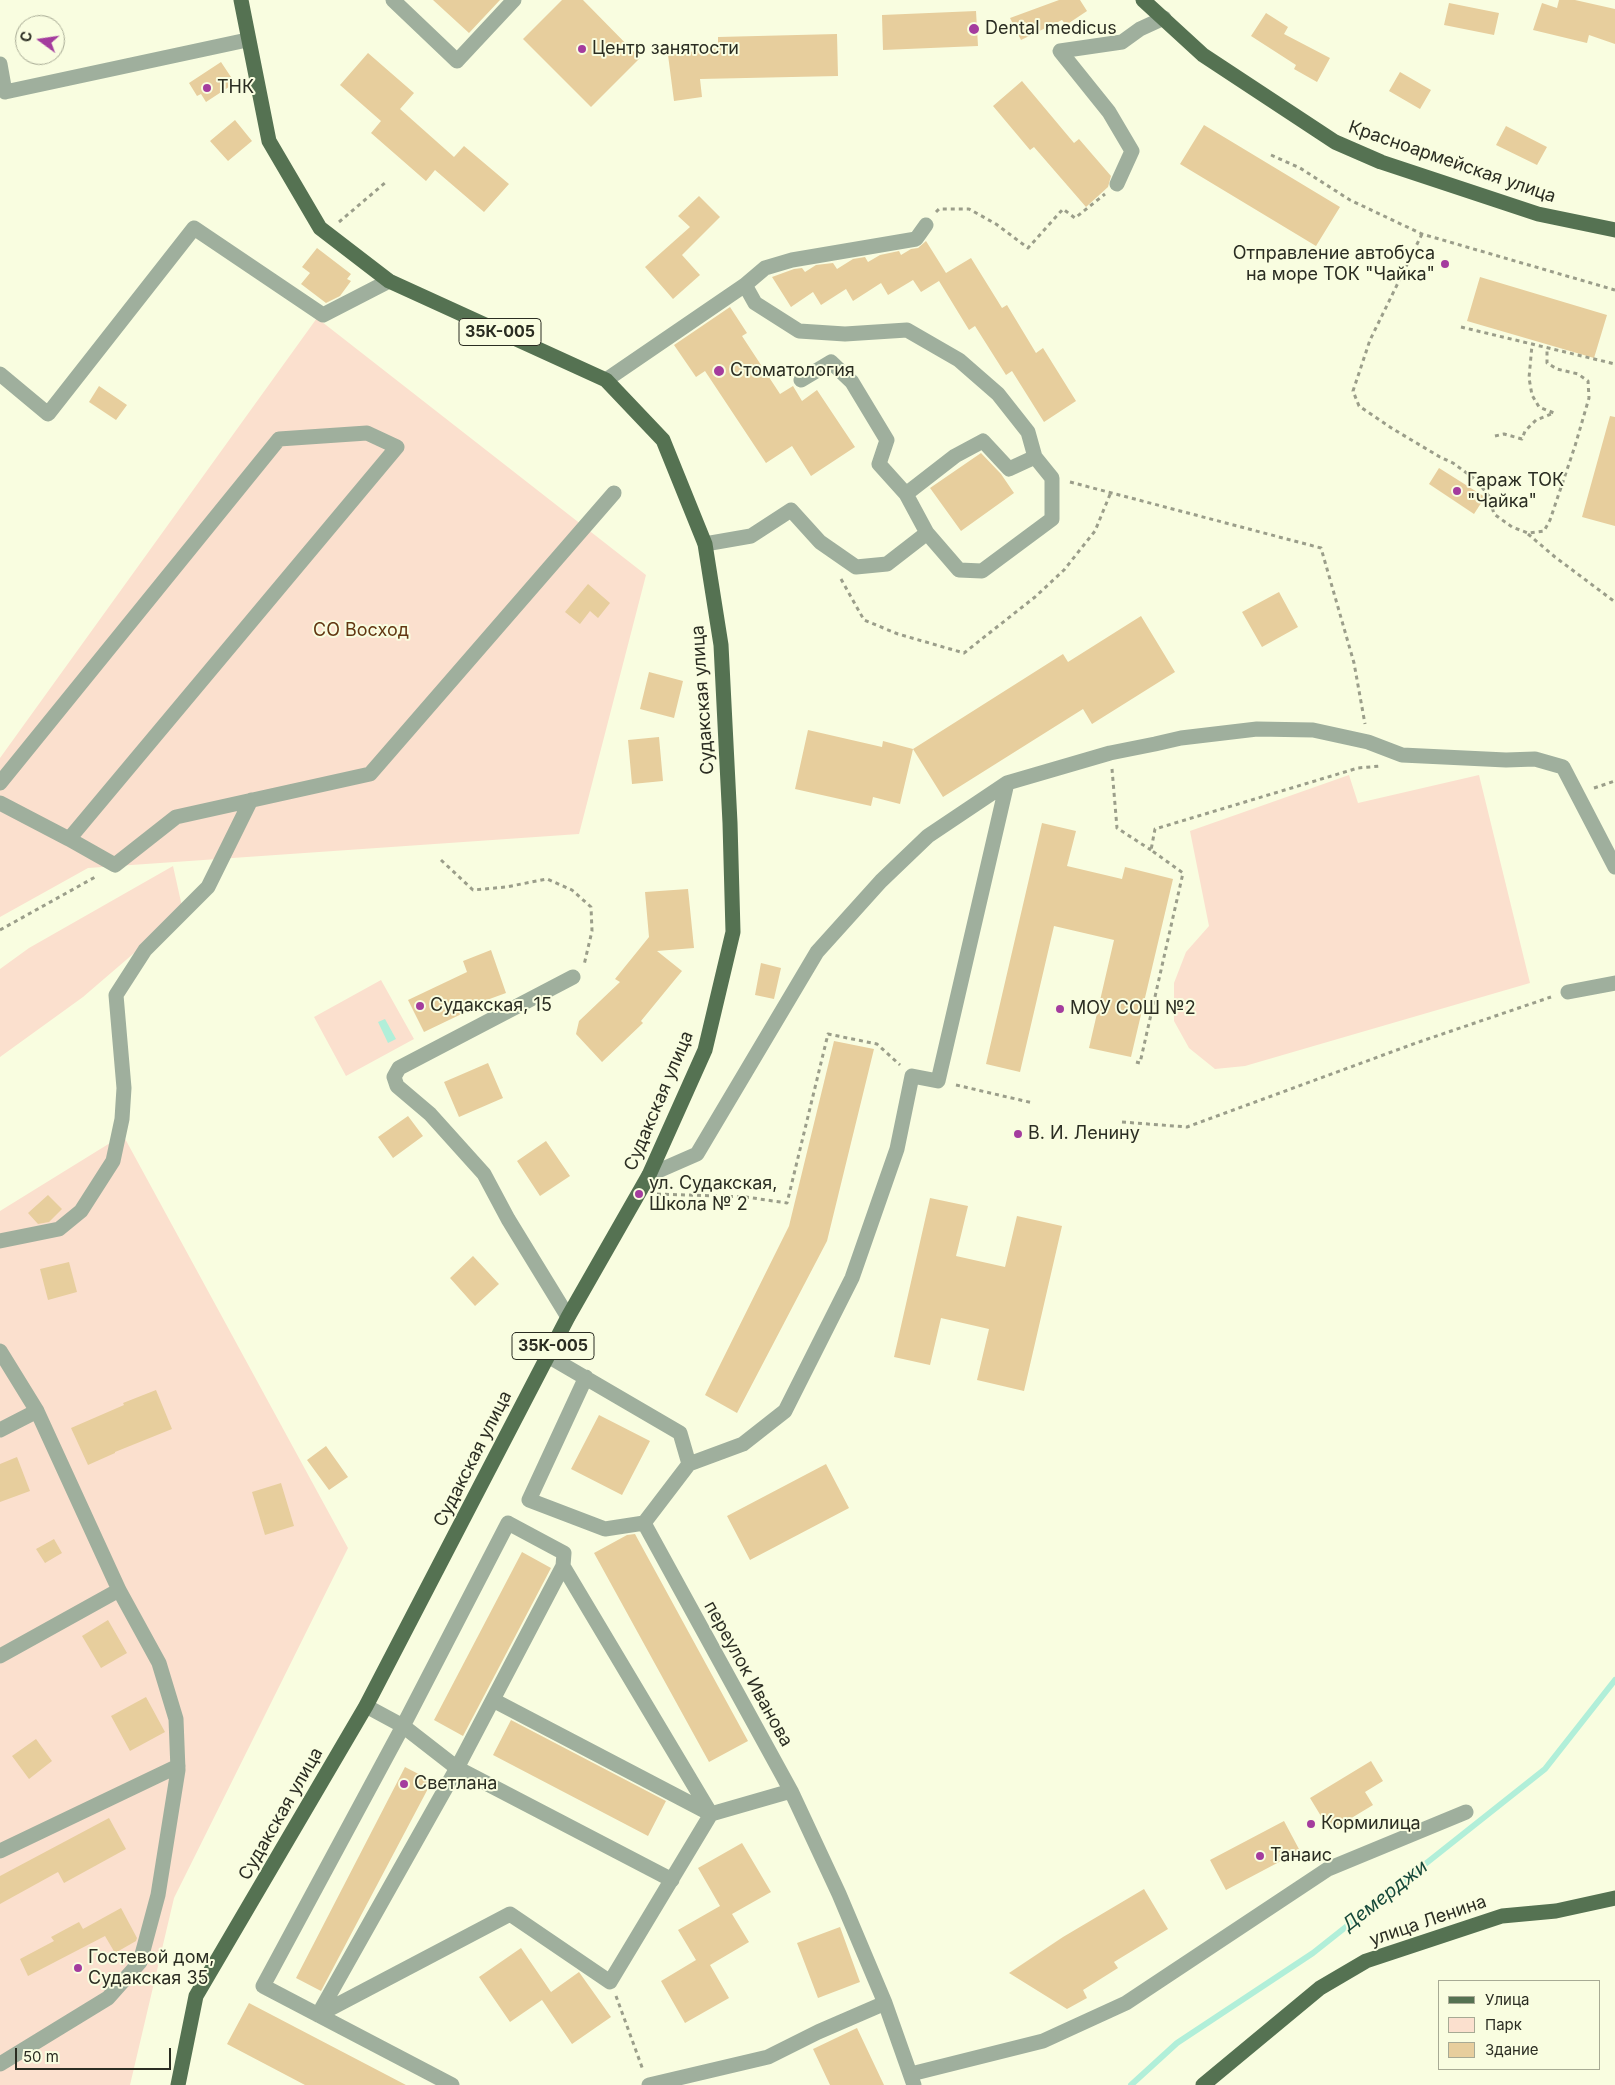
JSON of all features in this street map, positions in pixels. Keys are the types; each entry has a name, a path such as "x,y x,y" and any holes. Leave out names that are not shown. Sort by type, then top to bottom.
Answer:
{"main road":[{"name":"Судакская улица","path":"178,2085 196,1996 366,1706 568,1317 649,1175 705,1050 733,932 730,823 721,645 705,544 663,440 606,380 389,281 320,228 268,141 247,40 241,0"},
{"name":"Красноармейская улица","path":"1143,0 1203,56 1334,142 1382,162 1538,214 1615,230"},
{"name":"улица Ленина","path":"1203,2085 1320,1988 1366,1961 1502,1916 1556,1911 1615,1898"}],"street":[{"path":"393,0 457,60 514,0"},
{"path":"1118,184 1132,151 1109,112 1060,51 1122,42 1140,29 1164,18"},
{"path":"0,64 2,97 247,40"},
{"path":"606,380 745,285 765,268 792,260 916,239 926,224"},
{"path":"0,374 48,414 194,228 323,315 389,281"},
{"path":"745,285 755,304 798,331 845,334 907,330 952,356 998,394 1028,432 1035,457 1052,478 1052,519 982,572 959,570 927,533 906,494 878,464 887,440 852,382 831,362 801,380"},
{"path":"0,783 279,439 367,433 397,447 70,838"},
{"path":"906,494 955,456 983,440 1009,469 1035,457"},
{"path":"0,803 70,838 116,865 176,817 370,774 614,493"},
{"path":"705,544 751,536 791,510 820,542 856,567 887,564 927,533"},
{"path":"649,1175 697,1154 817,952 881,881 928,836 1007,783 1110,754 1181,738 1257,729 1313,730 1368,742 1402,755 1506,760 1535,759 1563,767 1615,867"},
{"path":"586,1377 529,1500 605,1529 644,1523 690,1464 743,1444 785,1411 852,1278 897,1149 912,1076 938,1081 1007,783"},
{"path":"0,1241 59,1229 81,1211 113,1161 122,1119 124,1088 116,995 145,950 208,887 251,800"},
{"path":"568,1317 508,1219 484,1174 430,1114 397,1086 394,1077 399,1068 573,977"},
{"path":"1568,992 1615,984"},
{"path":"0,1351 37,1410 120,1590 159,1663 176,1718 178,1766 158,1895 140,1962 108,1998 0,2064"},
{"path":"548,1356 680,1433 690,1464"},
{"path":"0,1430 37,1410"},
{"path":"318,2015 457,1768 563,1566 564,1553 508,1523 403,1726 262,1986 452,2085"},
{"name":"переулок Иванова","path":"644,1523 791,1791 839,1894 885,2003 913,2080"},
{"path":"563,1566 711,1814"},
{"path":"0,1656 120,1590"},
{"path":"493,1700 711,1814"},
{"path":"366,1706 403,1726 457,1768 672,1880"},
{"path":"0,1851 178,1766"},
{"path":"318,2015 510,1914 610,1982 711,1814 791,1791"},
{"path":"913,2080 1043,2041 1126,2003 1328,1869 1466,1812"},
{"path":"647,2080 768,2057 818,2032 885,2003"}],"path":[{"path":"1271,155 1300,168 1350,200 1422,234 1615,290"},
{"path":"337,241 336,225 386,182"},
{"path":"926,224 939,209 969,209 996,224 1028,248 1063,209 1075,218 1118,184"},
{"path":"1422,234 1370,340 1353,391 1359,406 1393,429 1453,463 1476,480 1489,496 1494,514 1512,527 1528,533 1555,557 1615,602"},
{"path":"1461,327 1615,364"},
{"path":"1495,436 1504,434 1522,439 1525,431 1536,420 1554,413 1539,407 1532,395 1529,378 1532,345"},
{"path":"1528,533 1544,531 1550,520 1576,446 1589,398 1588,381 1578,374 1557,369 1547,363 1547,349"},
{"path":"1052,478 1321,548 1354,662 1368,742"},
{"path":"840,576 864,620 898,634 964,653 1035,597 1064,570 1095,531 1111,492"},
{"path":"1110,754 1116,796 1117,828 1183,873 1140,1063 1136,1062"},
{"path":"1151,850 1155,829 1358,768 1389,766 1402,755"},
{"path":"440,860 473,890 506,887 547,879 572,890 592,907 592,931 584,968 573,977"},
{"path":"0,930 116,865"},
{"path":"1122,1122 1187,1127 1416,1043 1568,992"},
{"path":"638,1194 746,1197 787,1203 828,1034 877,1044 912,1076"},
{"path":"938,1081 1033,1103"},
{"path":"610,1982 647,2080"}],"green space":[{"name":"СО Восход","path":"317,318 646,575 579,834 88,868 0,917 0,758"},
{"path":"1349,775 1358,803 1479,775 1530,983 1245,1066 1215,1069 1189,1048 1174,1021 1174,983 1186,952 1209,926 1190,831"},
{"path":"173,866 183,911 83,997 0,1057 0,969 29,948"},
{"path":"381,980 414,1039 346,1076 314,1017"},
{"path":"123,1135 348,1548 174,1898 130,2085 0,2085 0,1211"}],"shaded area":[{"path":"385,1019 396,1039 388,1043 378,1022"}],"building":[{"path":"433,0 500,0 469,33"},
{"name":"Центр занятости","path":"562,0 583,0 640,58 591,107 523,39"},
{"path":"1059,0 1080,0 1087,11 1066,25 1062,20 1021,40 1010,18"},
{"path":"1559,0 1575,0 1615,9 1615,44 1589,35 1587,43 1533,30 1542,3 1557,8"},
{"path":"1449,3 1499,13 1494,35 1444,25"},
{"path":"976,11 978,46 883,50 882,15"},
{"path":"1266,13 1288,27 1284,34 1330,58 1317,82 1294,69 1296,65 1251,36"},
{"path":"837,34 838,76 700,79 702,97 674,101 668,55 718,48 718,37"},
{"path":"368,53 414,93 400,109 454,157 464,146 509,184 484,212 435,170 426,181 371,133 381,121 340,85"},
{"path":"221,62 235,83 206,102 201,94 197,96 189,83"},
{"path":"1400,72 1431,90 1420,109 1389,91"},
{"path":"1022,81 1074,143 1079,139 1111,176 1108,187 1086,207 1034,147 1030,150 993,106"},
{"path":"235,120 252,141 228,161 210,141"},
{"path":"1204,125 1340,207 1316,246 1180,164"},
{"path":"1506,126 1547,147 1537,165 1496,145"},
{"path":"699,196 720,217 682,255 700,275 673,299 645,267 690,227 678,216"},
{"path":"926,241 946,273 971,258 1002,308 1007,305 1036,353 1043,348 1076,401 1044,422 1012,371 1006,375 975,326 969,330 939,281 921,292 913,280 888,295 881,283 853,301 846,289 821,305 813,292 791,307 772,277 794,269 802,268 805,272 816,265 833,263 837,269 853,259 865,257 868,262 880,255 899,251 901,255 911,249 918,248"},
{"path":"317,248 351,274 347,279 351,281 340,296 326,303 301,284 310,273 302,267"},
{"path":"1480,277 1607,315 1594,358 1467,321"},
{"path":"730,307 747,333 742,336 780,394 793,386 802,401 817,390 855,447 811,476 792,446 766,463 705,371 696,377 674,345"},
{"path":"99,386 127,405 116,420 89,402"},
{"path":"1610,416 1615,417 1615,526 1582,517"},
{"path":"981,453 1001,474 1014,493 961,531 930,488"},
{"name":"Гараж ТОК \"Чайка\"","path":"1439,468 1485,497 1474,514 1429,484"},
{"path":"588,584 610,603 598,618 590,611 580,624 565,612"},
{"path":"1279,592 1298,627 1262,647 1242,612"},
{"path":"1141,616 1175,672 1092,724 1083,709 943,797 913,749 1063,654 1068,662"},
{"path":"649,672 683,681 674,718 640,709"},
{"path":"808,730 882,747 883,741 913,749 900,804 873,797 871,806 795,789"},
{"path":"659,737 663,781 632,784 628,740"},
{"path":"1042,823 1076,831 1067,866 1122,879 1125,867 1173,879 1131,1057 1089,1048 1114,940 1054,926 1020,1072 986,1064"},
{"path":"688,889 694,948 657,951 682,971 641,1021 643,1023 602,1062 576,1034 579,1021 620,982 615,979 649,937 645,892"},
{"path":"491,950 506,993 473,1005 474,1008 424,1032 408,1000 467,972 463,961"},
{"path":"761,963 781,968 774,999 755,995"},
{"path":"834,1041 874,1049 827,1241 737,1413 705,1395 789,1226"},
{"path":"488,1063 503,1098 459,1117 444,1082"},
{"path":"408,1116 423,1136 393,1158 378,1137"},
{"path":"546,1141 570,1176 540,1196 517,1161"},
{"path":"48,1195 62,1209 49,1222 38,1224 28,1213"},
{"path":"930,1198 968,1206 956,1256 1005,1267 1017,1216 1062,1226 1024,1391 977,1380 989,1329 941,1318 930,1365 894,1357"},
{"path":"473,1256 499,1284 475,1306 450,1278"},
{"path":"69,1262 77,1292 48,1300 40,1269"},
{"path":"156,1390 172,1429 88,1465 71,1428 124,1405 123,1403"},
{"path":"599,1415 650,1441 622,1495 571,1469"},
{"path":"326,1446 348,1477 329,1490 307,1460"},
{"path":"17,1457 30,1491 0,1502 0,1464"},
{"path":"826,1464 849,1508 750,1560 727,1516"},
{"path":"281,1483 294,1526 265,1535 252,1492"},
{"path":"635,1534 748,1741 709,1762 594,1553 627,1535"},
{"path":"54,1539 62,1553 45,1563 36,1549"},
{"path":"522,1552 551,1568 463,1736 434,1720"},
{"path":"108,1620 127,1653 101,1668 82,1636"},
{"path":"146,1697 165,1732 130,1751 111,1716"},
{"path":"511,1720 666,1801 648,1836 493,1755"},
{"path":"36,1739 52,1761 29,1779 12,1756"},
{"path":"1371,1761 1383,1781 1365,1792 1373,1805 1330,1831 1310,1798"},
{"path":"405,1767 432,1781 321,1991 296,1978"},
{"path":"109,1818 126,1849 64,1883 58,1872 0,1904 0,1876"},
{"path":"1284,1821 1300,1851 1226,1890 1210,1860"},
{"path":"742,1843 771,1892 732,1914 749,1942 710,1965 729,1998 685,2023 661,1981 696,1960 678,1930 720,1906 698,1868"},
{"path":"1144,1889 1168,1929 1114,1962 1118,1968 1083,1990 1087,1998 1067,2009 1009,1973 1063,1937"},
{"path":"121,1908 137,1938 136,1941 115,1953 105,1936 28,1976 20,1959 54,1941 51,1937 79,1922 83,1929"},
{"path":"840,1927 860,1982 818,1998 797,1943"},
{"path":"521,1948 551,1992 579,1972 611,2017 572,2044 542,2000 510,2022 479,1977"},
{"path":"249,2003 406,2085 305,2085 227,2044"},
{"path":"857,2028 884,2085 830,2085 813,2049"}],"waterway":[{"name":"Демерджи","path":"1131,2085 1177,2043 1313,1953 1545,1769 1615,1680"}],"place":[{"name":"Dental medicus","path":"974,29"},
{"name":"Центр занятости","path":"582,49"},
{"name":"ТНК","path":"207,88"},
{"name":"Отправление автобуса на море ТОК \"Чайка\"","path":"1445,264"},
{"name":"Стоматология","path":"719,371"},
{"name":"Гараж ТОК \"Чайка\"","path":"1457,491"},
{"name":"Судакская, 15","path":"420,1006"},
{"name":"МОУ СОШ №2","path":"1060,1009"},
{"name":"В. И. Ленину","path":"1018,1134"},
{"name":"ул. Судакская, Школа № 2","path":"639,1194"},
{"name":"Светлана","path":"404,1784"},
{"name":"Кормилица","path":"1311,1824"},
{"name":"Танаис","path":"1260,1856"},
{"name":"Гостевой дом, Судакская 35","path":"78,1968"}]}
